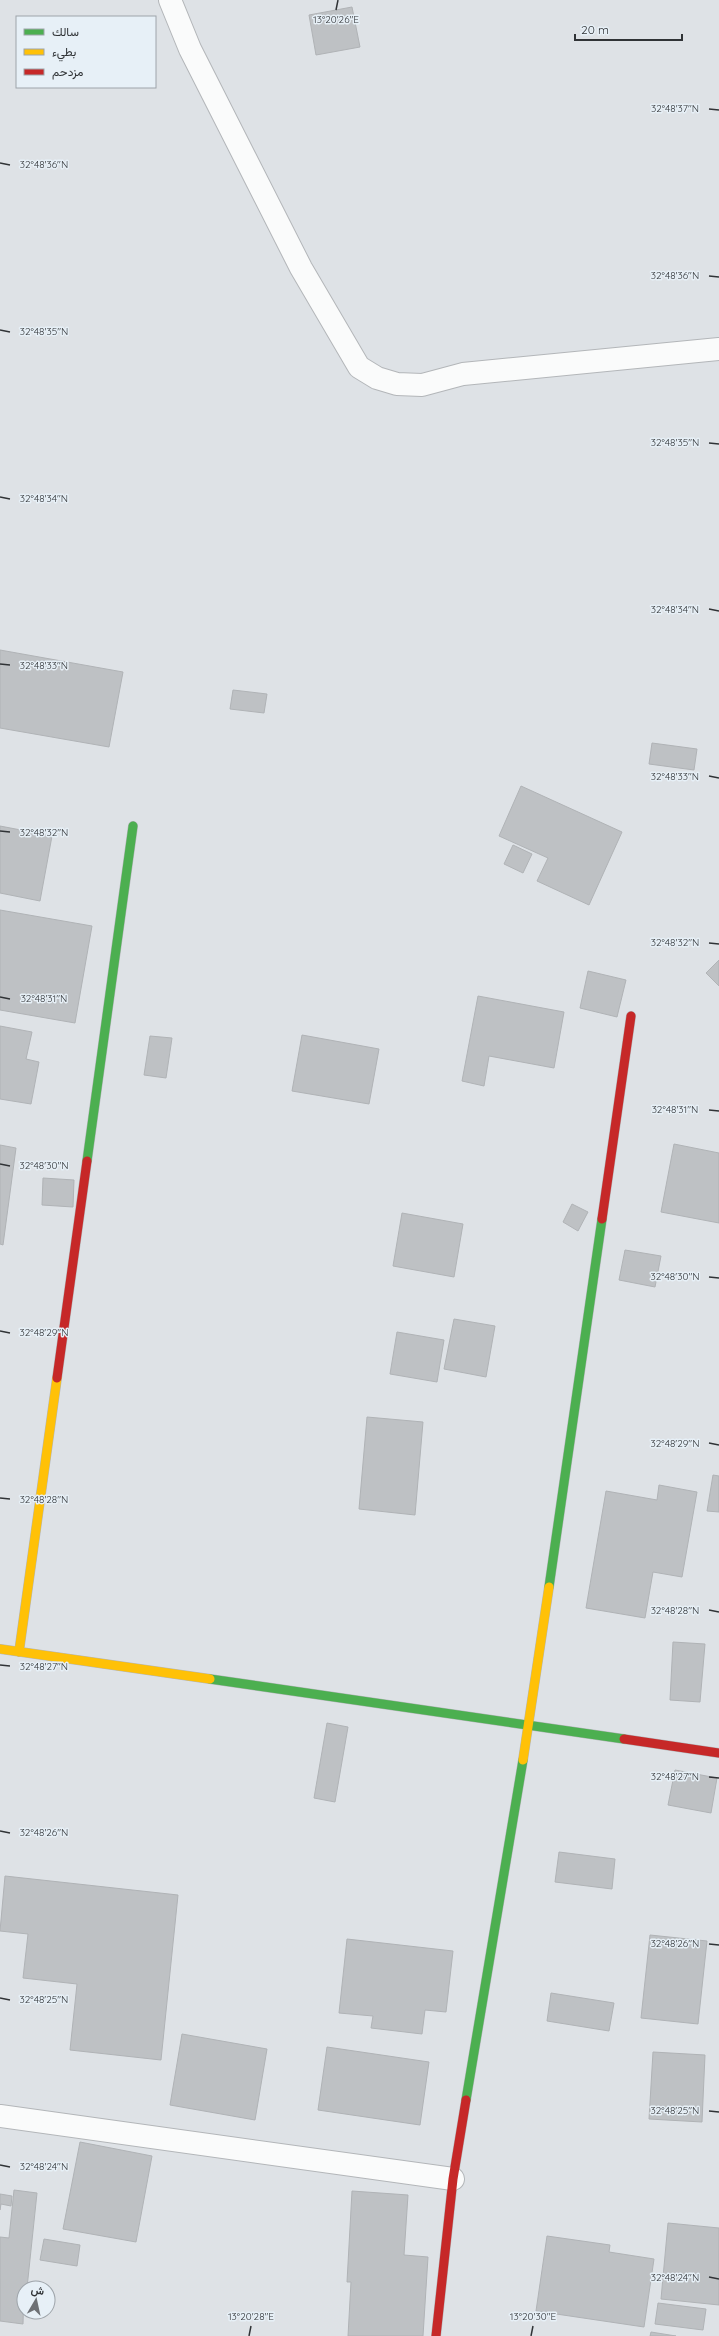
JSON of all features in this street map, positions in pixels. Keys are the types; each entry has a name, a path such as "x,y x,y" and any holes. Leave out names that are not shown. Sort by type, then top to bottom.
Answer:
{"street":[{"path":"170,0 190,49 301,268 359,367 377,378 397,384 422,385 463,374 719,349"},
{"path":"19,1652 133,826"},
{"path":"436,2336 453,2180 528,1725 631,1016"},
{"path":"0,1649 719,1753"},
{"path":"0,2116 453,2180"}],"building":[{"path":"352,7 360,47 316,55 309,15"},
{"path":"0,650 123,672 109,747 0,728"},
{"path":"233,690 267,694 264,713 230,709"},
{"path":"652,743 697,749 694,770 649,764"},
{"path":"521,786 622,832 589,905 537,881 548,858 499,836"},
{"path":"0,826 52,836 40,901 0,893"},
{"path":"513,845 532,854 523,873 504,864"},
{"path":"0,910 92,926 75,1023 0,1010"},
{"path":"719,960 719,986 706,973"},
{"path":"588,971 626,980 617,1017 580,1008"},
{"path":"478,996 564,1012 554,1068 489,1056 484,1086 462,1081"},
{"path":"0,1026 32,1032 26,1059 39,1062 31,1104 0,1099"},
{"path":"302,1035 379,1049 369,1104 292,1091"},
{"path":"150,1036 172,1038 166,1078 144,1075"},
{"path":"674,1144 719,1153 719,1223 661,1212"},
{"path":"0,1145 16,1148 3,1245 0,1244"},
{"path":"43,1178 74,1180 73,1207 42,1205"},
{"path":"572,1204 588,1212 578,1231 563,1222"},
{"path":"402,1213 463,1224 454,1277 393,1266"},
{"path":"625,1250 661,1256 655,1287 619,1280"},
{"path":"454,1319 495,1326 486,1377 444,1369"},
{"path":"397,1332 444,1340 437,1382 390,1374"},
{"path":"367,1417 423,1422 415,1515 359,1509"},
{"path":"713,1475 719,1476 719,1512 707,1511"},
{"path":"659,1485 697,1492 682,1577 653,1572 645,1618 586,1608 606,1491 657,1500"},
{"path":"673,1642 705,1644 700,1702 670,1700"},
{"path":"327,1723 348,1727 335,1802 314,1798"},
{"path":"675,1770 717,1778 711,1813 668,1805"},
{"path":"559,1852 615,1859 612,1889 555,1882"},
{"path":"5,1876 178,1895 161,2060 70,2050 77,1984 23,1978 28,1934 0,1931"},
{"path":"650,1935 707,1941 698,2024 641,2018"},
{"path":"347,1939 453,1951 446,2012 425,2010 422,2034 371,2028 373,2016 339,2013"},
{"path":"551,1993 614,2003 609,2031 547,2021"},
{"path":"182,2034 267,2049 255,2120 170,2105"},
{"path":"327,2047 429,2062 420,2125 318,2110"},
{"path":"653,2052 705,2055 702,2122 649,2119"},
{"path":"80,2142 152,2156 136,2242 63,2229"},
{"path":"14,2190 37,2193 28,2280 16,2280 16,2320 23,2320 23,2324 0,2321 0,2237 9,2238"},
{"path":"352,2191 408,2195 404,2255 428,2257 423,2336 348,2336 351,2282 347,2282"},
{"path":"0,2194 12,2196 11,2206 1,2204 0,2210"},
{"path":"668,2223 719,2228 719,2305 661,2299"},
{"path":"547,2236 610,2245 609,2252 654,2259 644,2327 536,2311"},
{"path":"44,2239 80,2245 77,2266 40,2260"},
{"path":"658,2303 706,2309 703,2330 655,2324"},
{"path":"651,2332 676,2336 650,2336"}],"traffic: fast":[{"path":"87,1161 133,826"},
{"path":"549,1587 602,1219"},
{"path":"210,1679 624,1739"},
{"path":"466,2100 523,1760"}],"traffic: slow":[{"path":"19,1652 57,1378"},
{"path":"523,1760 549,1587"},
{"path":"0,1649 210,1679"}],"traffic: jam":[{"path":"602,1219 631,1016"},
{"path":"57,1378 87,1161"},
{"path":"624,1739 719,1753"},
{"path":"436,2336 453,2179 466,2100"}]}
